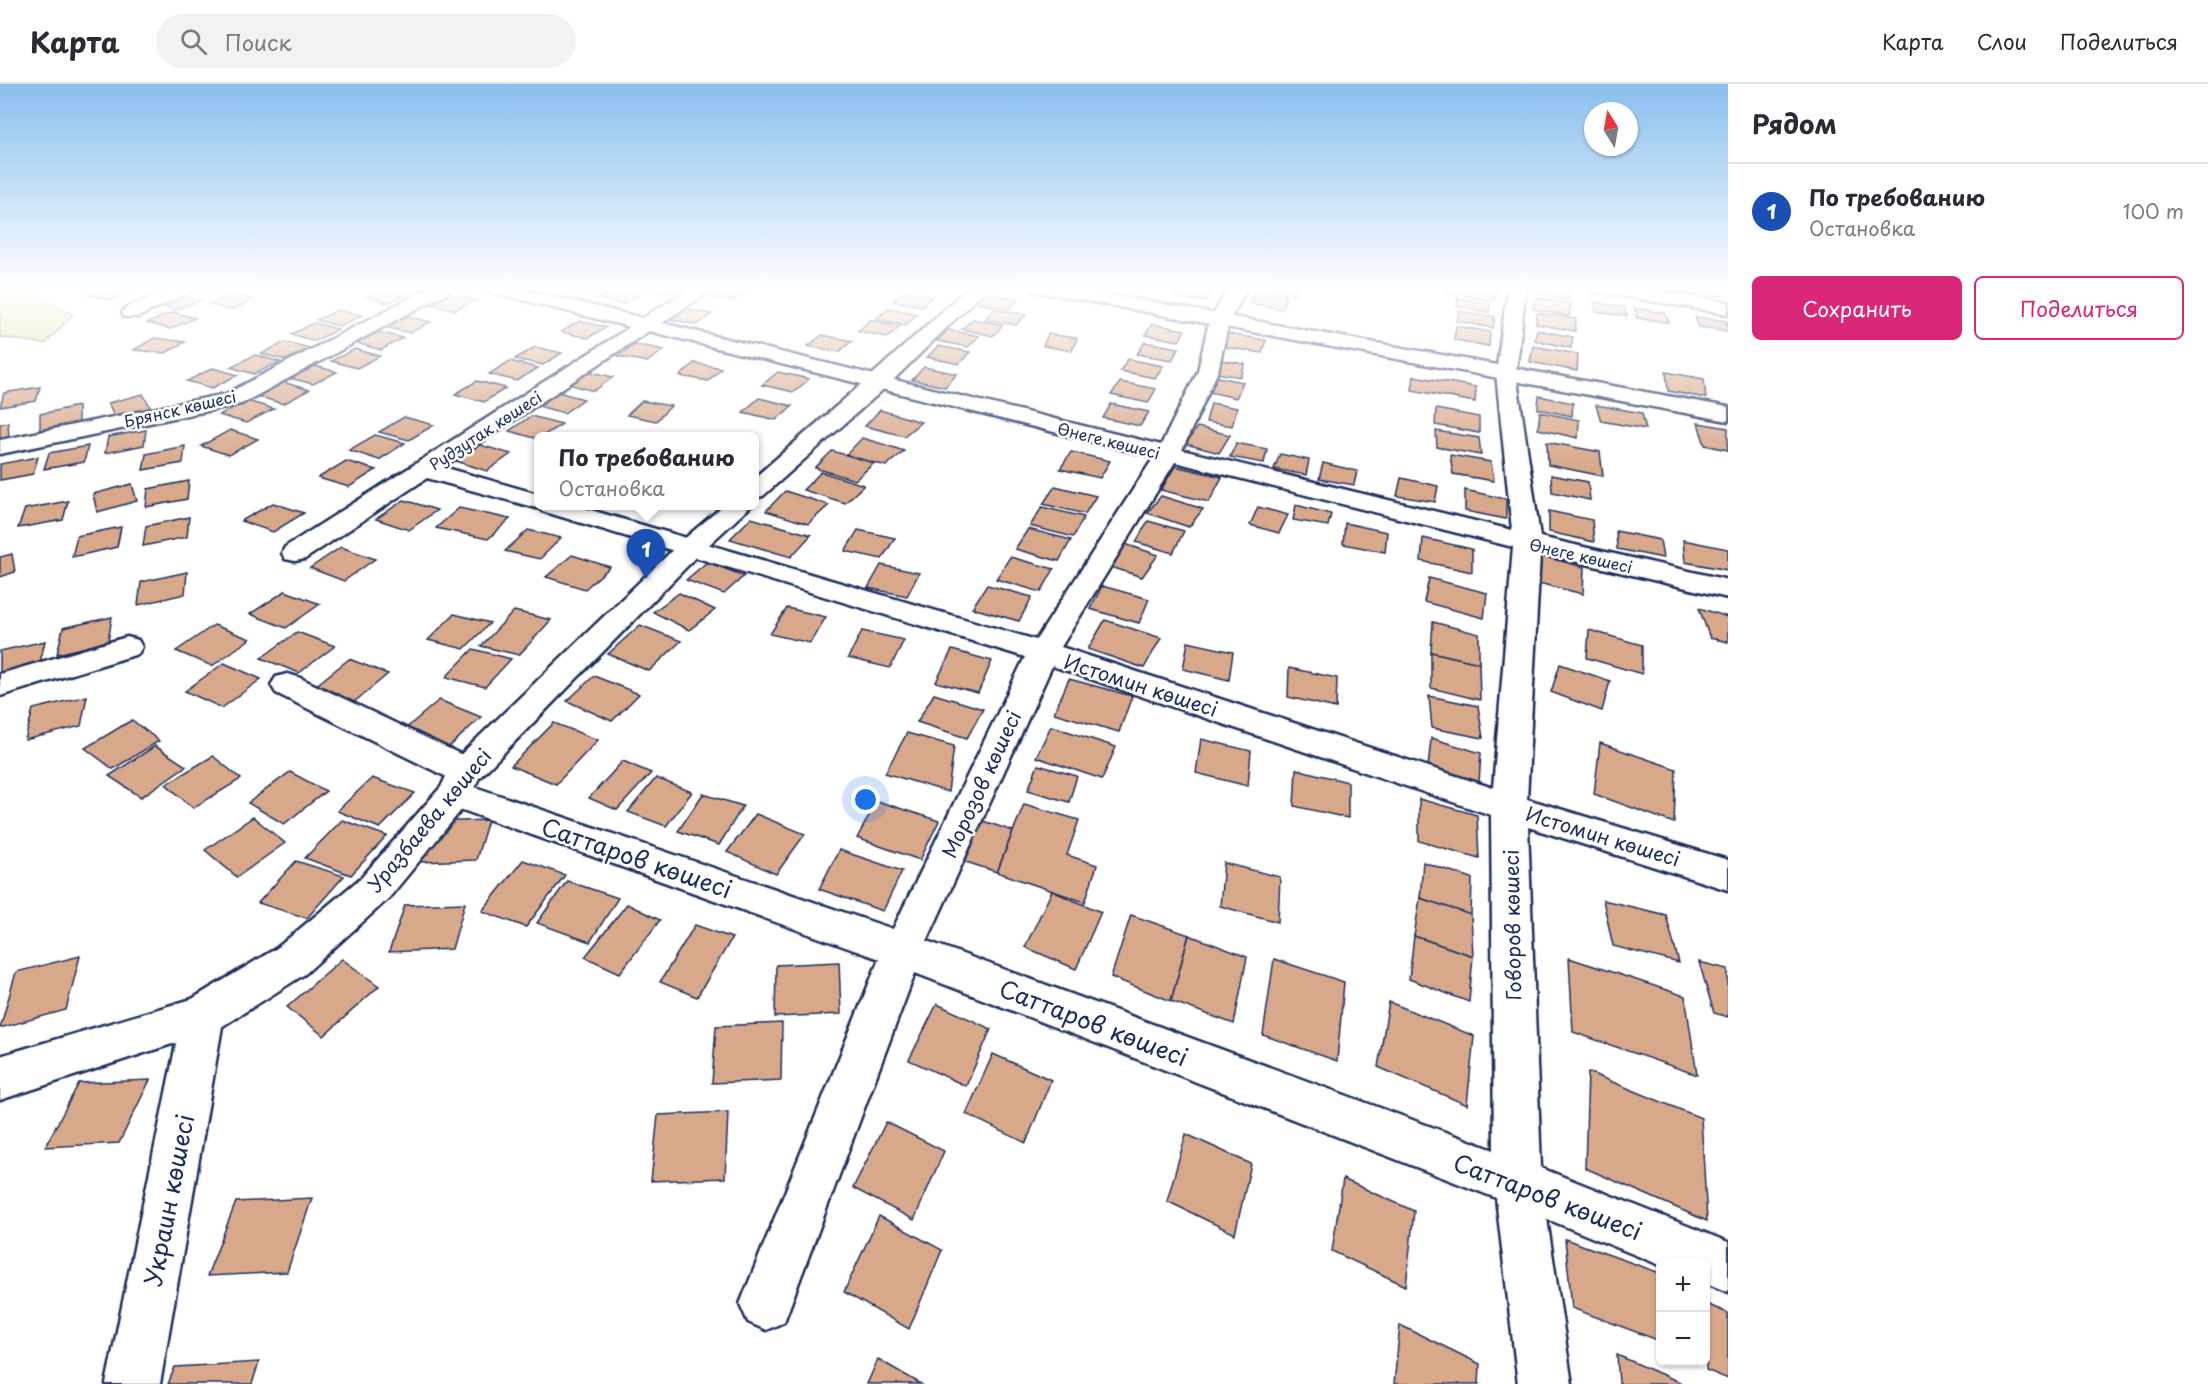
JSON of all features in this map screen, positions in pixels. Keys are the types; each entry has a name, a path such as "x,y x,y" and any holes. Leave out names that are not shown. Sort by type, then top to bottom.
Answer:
{"street":[{"name":"Брянск көшесі","path":"0,447 233,399 330,348"},
{"name":"Рудзутак көшесі","path":"295,553 610,348"},
{"name":"Өнеге көшесі","path":"741,348 1527,542 1728,589"},
{"path":"759,487 915,348"},
{"name":"Морозов көшесі","path":"766,1304 903,950 1043,652 1168,454 1208,371 1213,348"},
{"path":"1366,348 1728,414"},
{"name":"Говоров көшесі","path":"1509,348 1506,373 1527,542 1509,807 1518,1183 1545,1384"},
{"path":"424,469 534,501"},
{"name":"Истомин көшесі","path":"565,510 1043,652 1509,807 1728,875"},
{"name":"Уразбаева көшесі","path":"0,1078 203,1015 291,961 375,888 460,782 692,546 733,510"},
{"path":"0,685 127,647"},
{"name":"Саттаров көшесі","path":"287,685 460,782 1518,1183 1728,1267"},
{"name":"Украин көшесі","path":"133,1384 203,1015"}],"building":[{"path":"138,348 175,348 166,353 134,350"},
{"path":"274,348 310,348 286,360 261,354"},
{"path":"534,348 562,353 543,365 515,359"},
{"path":"630,348 664,350 647,362 618,356"},
{"path":"817,348 844,348 839,352"},
{"path":"936,348 970,352 959,364 927,357"},
{"path":"1053,348 1073,348 1072,351"},
{"path":"1141,348 1179,348 1172,360 1137,354"},
{"path":"1228,348 1264,348 1262,353"},
{"path":"1533,348 1578,354 1577,371 1530,362"},
{"path":"355,349 380,356 357,368 331,361"},
{"path":"255,355 280,362 254,374 230,367"},
{"path":"1128,359 1163,366 1155,378 1120,371"},
{"path":"1221,360 1245,364 1241,377 1216,373"},
{"path":"510,361 538,368 517,381 489,374"},
{"path":"694,363 721,368 708,381 680,376"},
{"path":"311,365 337,372 313,384 286,377"},
{"path":"924,367 957,374 945,387 912,380"},
{"path":"213,368 238,375 212,388 187,381"},
{"path":"584,370 613,377 594,391 565,383"},
{"path":"778,372 809,379 794,392 762,385"},
{"path":"1666,372 1704,379 1706,398 1668,391"},
{"path":"1213,376 1243,382 1236,398 1205,391"},
{"path":"1414,376 1476,387 1475,402 1412,390"},
{"path":"477,381 506,388 484,402 455,394"},
{"path":"283,382 309,390 283,404 257,396"},
{"path":"1120,382 1156,389 1148,403 1111,395"},
{"path":"40,387 36,401 0,407 4,393"},
{"path":"554,391 584,399 564,413 534,405"},
{"path":"143,394 151,408 115,417 108,403"},
{"path":"1539,396 1573,403 1572,416 1538,409"},
{"path":"759,398 792,406 776,420 743,412"},
{"path":"247,401 274,409 246,423 219,415"},
{"path":"642,401 671,406 656,421 627,415"},
{"path":"1211,403 1237,408 1232,426 1206,422"},
{"path":"1111,404 1149,412 1140,426 1103,418"},
{"path":"1596,405 1642,413 1646,429 1601,421"},
{"path":"78,406 78,422 40,430 40,414"},
{"path":"1436,409 1479,417 1479,433 1435,425"},
{"path":"880,410 921,422 904,436 865,426"},
{"path":"1540,412 1579,420 1578,438 1538,429"},
{"path":"531,416 562,424 549,432 534,432 534,438 509,431"},
{"path":"404,417 434,425 409,440 379,432"},
{"path":"8,422 9,438 0,441 0,424"},
{"path":"1698,423 1728,428 1728,450 1705,445"},
{"path":"1197,427 1230,435 1219,453 1186,444"},
{"path":"146,430 144,445 105,453 108,437"},
{"path":"230,430 258,439 229,455 201,446"},
{"path":"1436,431 1479,438 1481,455 1437,447"},
{"path":"375,435 405,443 379,460 349,450"},
{"path":"862,438 904,451 886,466 846,455"},
{"path":"1547,442 1600,452 1603,476 1548,465"},
{"path":"1236,443 1267,449 1264,463 1230,457"},
{"path":"480,445 511,454 487,471 456,461"},
{"path":"88,446 84,462 44,469 49,453"},
{"path":"185,446 183,463 143,470 146,454"},
{"path":"832,451 874,463 855,480 815,468"},
{"path":"1071,452 1110,461 1100,478 1060,469"},
{"path":"1280,454 1309,460 1306,475 1274,469"},
{"path":"1450,455 1491,462 1494,481 1453,474"},
{"path":"38,457 33,474 0,480 0,464"},
{"path":"346,461 376,470 349,487 318,478"},
{"path":"1323,463 1357,471 1354,485 1319,479"},
{"path":"1175,466 1222,477 1209,502 1161,490"},
{"path":"821,472 864,485 845,503 803,490"},
{"path":"1551,475 1588,482 1590,500 1552,492"},
{"path":"1401,478 1438,486 1435,502 1397,496"},
{"path":"189,481 187,499 146,507 148,489"},
{"path":"132,484 137,501 97,512 93,494"},
{"path":"1055,486 1096,496 1085,514 1043,504"},
{"path":"1465,490 1506,499 1506,519 1465,511"},
{"path":"785,491 829,505 808,524 766,511"},
{"path":"1161,496 1203,509 1189,527 1147,513"},
{"path":"404,500 437,510 409,530 376,519"},
{"path":"68,501 63,520 18,528 25,509"},
{"path":"273,503 304,513 273,532 241,521"},
{"path":"1296,505 1331,514 1328,526 1293,520"},
{"path":"1042,507 1084,517 1073,537 1030,526"},
{"path":"1258,507 1288,515 1279,533 1250,525"},
{"path":"459,508 510,519 488,539 436,528"},
{"path":"1549,511 1592,520 1594,542 1549,532"},
{"path":"189,517 187,537 143,546 146,526"},
{"path":"751,518 811,535 791,557 730,539"},
{"path":"1148,521 1184,531 1173,553 1136,542"},
{"path":"1345,523 1387,532 1385,552 1343,544"},
{"path":"121,527 117,547 72,557 77,536"},
{"path":"1028,529 1071,540 1059,561 1015,549"},
{"path":"528,530 561,538 540,559 505,551"},
{"path":"858,530 895,538 882,559 845,551"},
{"path":"1616,531 1660,540 1663,558 1617,549"},
{"path":"1423,538 1472,549 1472,572 1421,561"},
{"path":"1683,540 1728,549 1728,570 1685,562"},
{"path":"1125,544 1158,555 1142,577 1108,566"},
{"path":"341,547 375,559 344,581 310,568"},
{"path":"12,554 15,572 0,577 0,557"},
{"path":"572,555 610,567 585,589 546,577"},
{"path":"1537,555 1584,567 1583,594 1534,582"},
{"path":"1010,557 1054,569 1041,592 996,579"},
{"path":"707,562 744,576 724,594 686,580"},
{"path":"881,565 919,573 907,596 868,588"},
{"path":"187,572 185,594 138,605 141,582"},
{"path":"1429,578 1487,593 1484,618 1424,602"},
{"path":"987,585 1032,597 1019,621 972,608"},
{"path":"1102,586 1149,599 1139,623 1090,609"},
{"path":"285,591 320,604 286,628 250,614"},
{"path":"679,593 715,610 689,630 653,612"},
{"path":"787,608 826,617 810,643 770,634"},
{"path":"1699,608 1728,617 1728,642 1710,638"},
{"path":"514,611 551,620 519,655 481,646"},
{"path":"454,614 490,623 464,649 428,640"},
{"path":"112,617 108,642 57,654 63,628"},
{"path":"1105,620 1161,638 1144,668 1088,649"},
{"path":"1433,622 1479,634 1479,663 1431,652"},
{"path":"214,625 250,639 212,666 176,651"},
{"path":"640,625 681,641 649,671 608,654"},
{"path":"1589,630 1642,645 1642,674 1587,658"},
{"path":"862,631 904,640 890,668 848,658"},
{"path":"297,632 335,646 299,673 261,658"},
{"path":"45,641 39,667 0,676 0,651"},
{"path":"1188,642 1233,652 1229,680 1183,669"},
{"path":"473,649 511,659 485,687 446,677"},
{"path":"952,650 992,661 978,693 936,682"},
{"path":"1431,652 1479,663 1480,700 1431,688"},
{"path":"349,659 388,674 353,703 314,687"},
{"path":"224,663 261,679 222,708 185,691"},
{"path":"1560,664 1610,681 1602,711 1551,692"},
{"path":"1289,668 1337,678 1336,708 1288,697"},
{"path":"594,676 639,694 612,721 567,701"},
{"path":"1069,679 1132,696 1119,732 1054,713"},
{"path":"934,694 983,709 967,738 917,722"},
{"path":"87,696 81,726 25,740 33,709"},
{"path":"1429,696 1478,706 1483,738 1432,728"},
{"path":"439,700 481,717 448,748 404,730"},
{"path":"132,720 159,741 113,769 85,748"},
{"path":"554,723 598,740 556,784 511,766"},
{"path":"1051,726 1116,747 1102,779 1036,757"},
{"path":"907,733 954,746 948,792 885,773"},
{"path":"1431,738 1481,753 1479,783 1428,768"},
{"path":"1201,739 1251,751 1248,786 1196,773"},
{"path":"1600,743 1676,769 1674,823 1594,794"},
{"path":"155,746 186,766 141,797 109,776"},
{"path":"213,756 241,779 193,808 166,784"},
{"path":"623,761 651,773 617,810 589,798"},
{"path":"1038,765 1077,776 1069,802 1028,790"},
{"path":"1296,769 1348,782 1348,818 1294,806"},
{"path":"290,772 326,791 284,824 248,803"},
{"path":"372,778 415,793 380,828 337,811"},
{"path":"656,778 692,792 666,826 628,812"},
{"path":"703,794 743,806 719,845 678,831"},
{"path":"1419,799 1477,815 1479,858 1419,841"},
{"path":"877,801 939,821 920,860 857,838"},
{"path":"1024,804 1079,820 1067,855 1097,865 1085,902 997,872"},
{"path":"756,814 805,834 776,874 727,852"},
{"path":"253,817 285,843 237,877 205,850"},
{"path":"342,820 387,836 351,875 305,858"},
{"path":"488,820 476,860 418,862 432,822"},
{"path":"980,820 1013,831 997,872 963,861"},
{"path":"839,850 902,871 883,911 819,889"},
{"path":"523,860 565,875 526,927 482,911"},
{"path":"296,861 344,876 307,918 258,903"},
{"path":"1423,862 1472,878 1471,915 1420,898"},
{"path":"1224,863 1280,877 1278,922 1220,906"},
{"path":"567,881 618,898 590,942 537,923"},
{"path":"1052,891 1101,912 1076,969 1025,947"},
{"path":"1420,898 1471,915 1473,956 1414,936"},
{"path":"1603,900 1666,915 1679,963 1613,946"},
{"path":"465,903 452,949 389,952 405,905"},
{"path":"627,904 660,920 620,973 585,957"},
{"path":"1131,915 1189,935 1171,1001 1111,977"},
{"path":"695,925 732,938 697,997 660,982"},
{"path":"1189,935 1247,957 1234,1024 1171,1001"},
{"path":"1414,936 1473,956 1469,1002 1409,979"},
{"path":"80,956 66,1010 0,1028 16,972"},
{"path":"1569,958 1685,996 1697,1075 1573,1032"},
{"path":"342,959 379,986 324,1036 287,1007"},
{"path":"1274,959 1344,982 1337,1061 1263,1035"},
{"path":"839,962 841,1014 775,1017 776,965"},
{"path":"1699,962 1728,969 1728,1017 1714,1013"},
{"path":"1389,1002 1474,1036 1467,1105 1378,1067"},
{"path":"937,1004 991,1029 966,1086 909,1060"},
{"path":"782,1023 781,1080 712,1083 716,1026"},
{"path":"993,1054 1051,1080 1026,1143 966,1114"},
{"path":"1588,1072 1701,1118 1707,1221 1585,1168"},
{"path":"150,1080 119,1143 45,1147 79,1083"},
{"path":"728,1112 725,1178 651,1181 658,1115"},
{"path":"886,1122 944,1151 914,1220 853,1188"},
{"path":"1186,1134 1251,1164 1235,1234 1167,1201"},
{"path":"1343,1179 1414,1211 1406,1286 1332,1251"},
{"path":"312,1198 287,1272 207,1276 236,1202"},
{"path":"879,1216 942,1250 909,1329 844,1292"},
{"path":"1565,1239 1656,1272 1656,1340 1572,1308"},
{"path":"1710,1306 1728,1313 1728,1379 1706,1370 1706,1366 1710,1366"},
{"path":"1400,1325 1480,1364 1479,1384 1394,1384"},
{"path":"1617,1355 1684,1384 1619,1384"},
{"path":"878,1359 921,1384 867,1384"},
{"path":"259,1362 252,1384 168,1384 175,1367"}],"place":[{"name":"По требованию","path":"646,579"}]}
